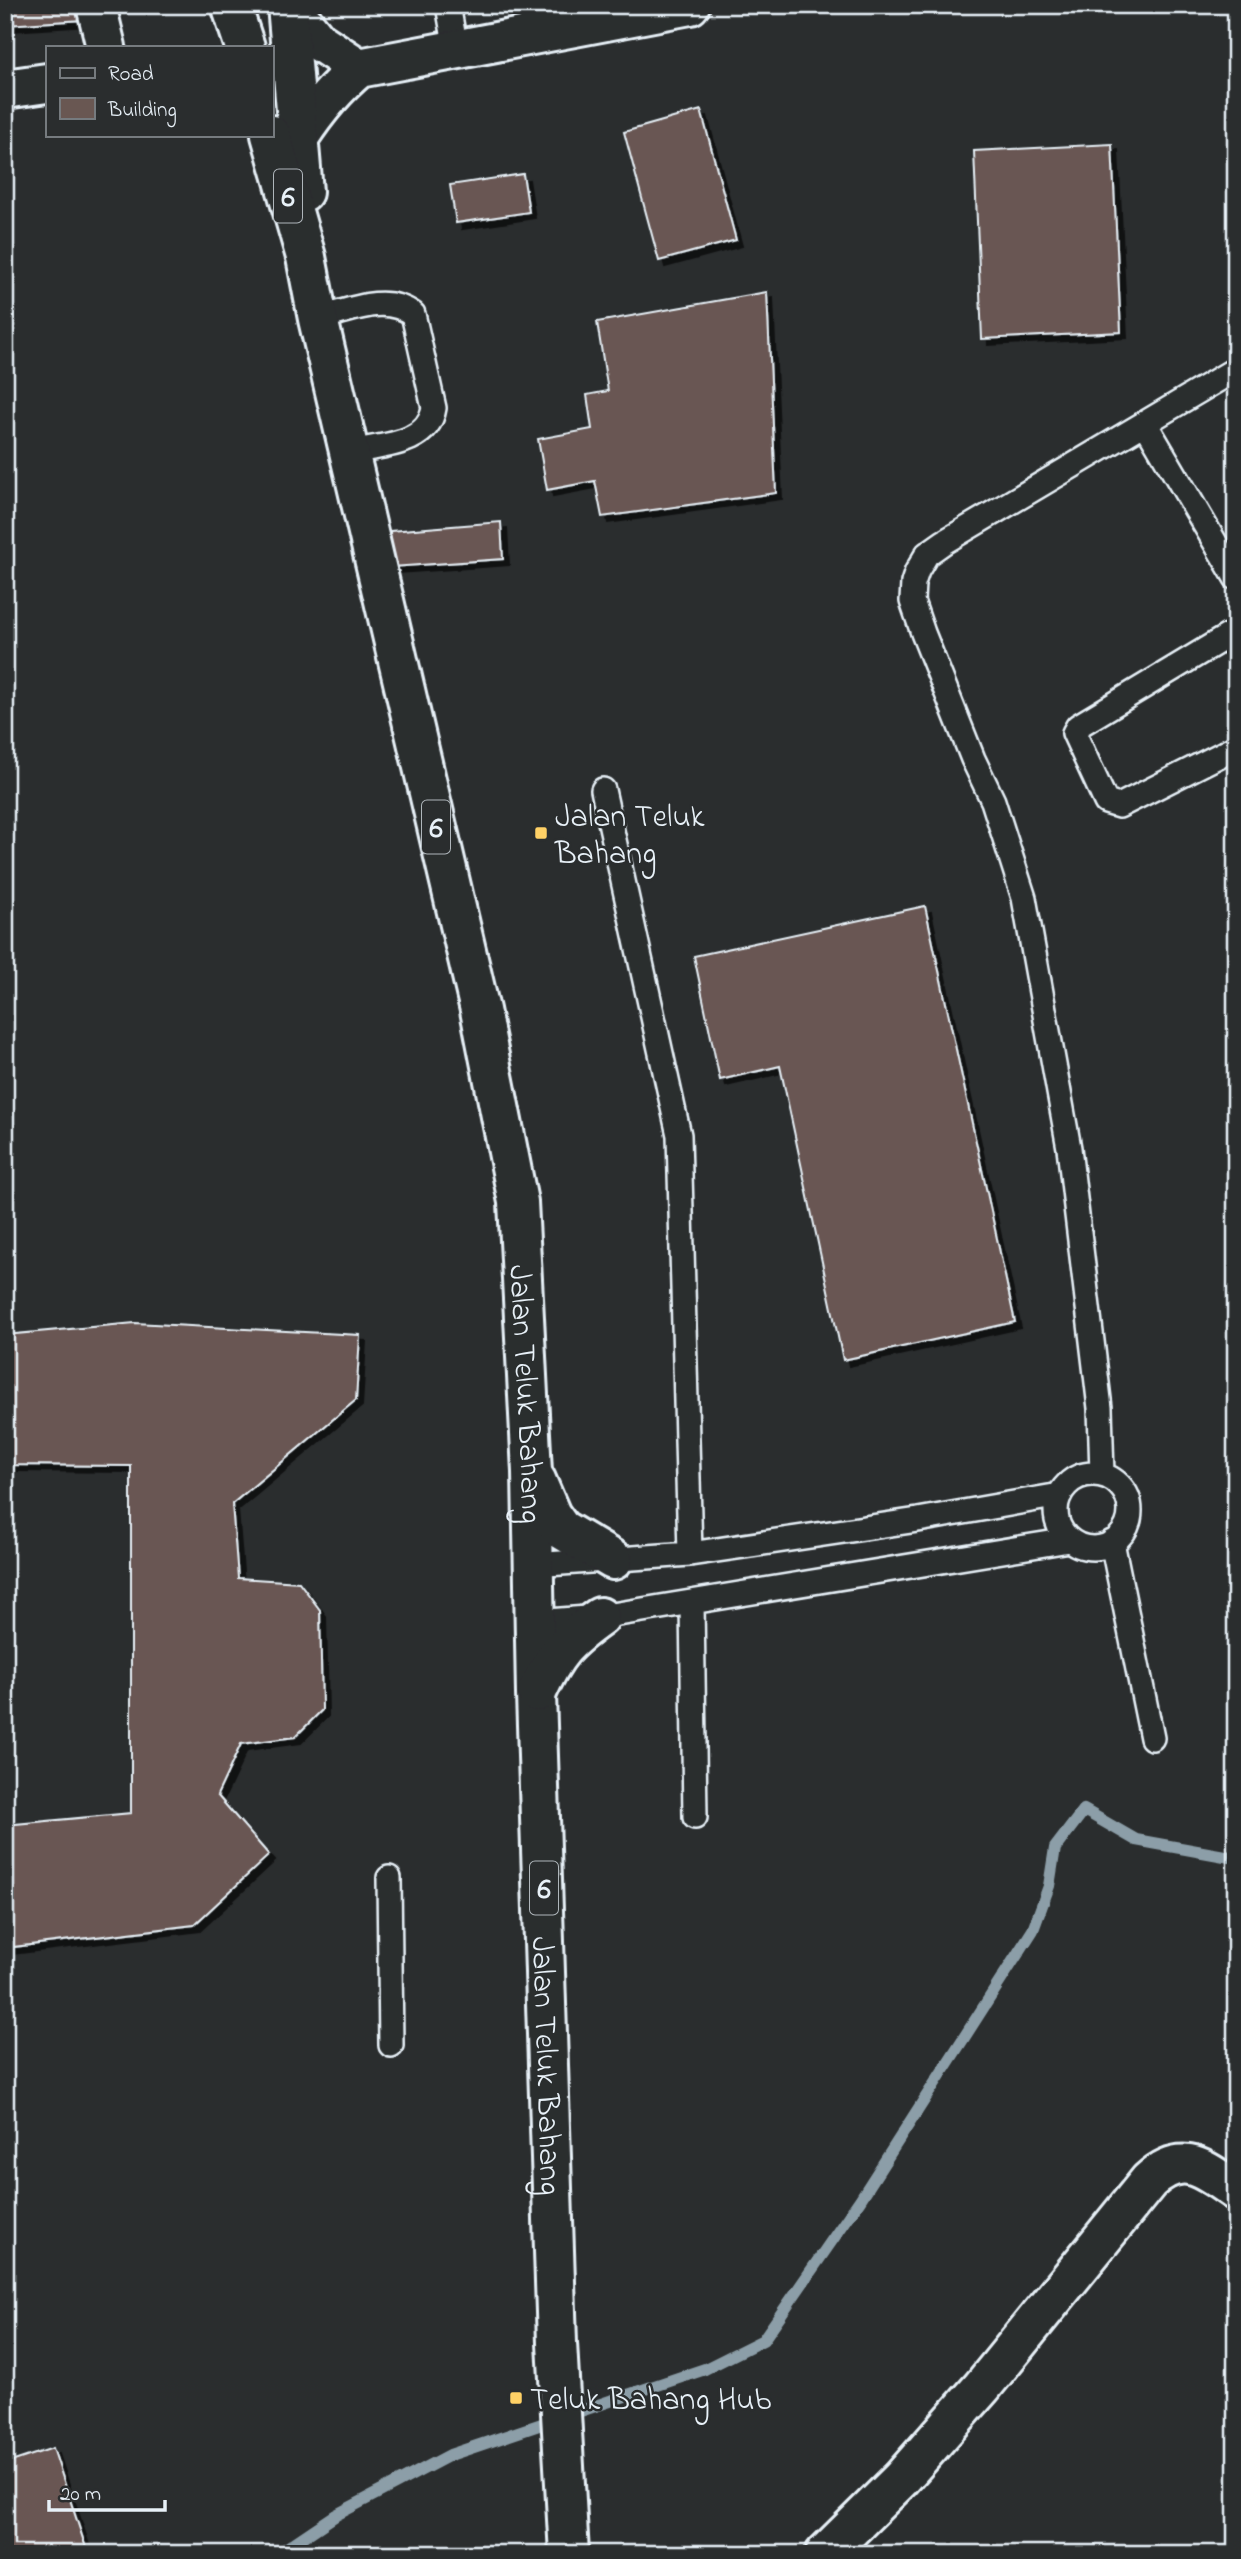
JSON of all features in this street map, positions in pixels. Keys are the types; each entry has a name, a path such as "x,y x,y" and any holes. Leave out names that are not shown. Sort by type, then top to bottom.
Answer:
{"main road":[{"path":"96,5 106,46"},
{"path":"231,5 245,46"},
{"path":"288,5 317,41 359,68"},
{"name":"Jalan Teluk Bahang","path":"288,5 285,135 306,257 410,720 483,1023 518,1202 532,1472 536,1694 556,2343 569,2554"},
{"path":"285,135 359,68 690,5"},
{"path":"5,89 46,83"},
{"path":"532,1472 551,1515 561,1529 613,1560"},
{"path":"536,1694 558,1652 571,1637 600,1617"},
{"path":"825,2554 910,2469 1160,2171 1183,2163 1194,2165 1236,2191"}],"lane":[{"path":"447,5 456,50"},
{"path":"318,319 385,303 405,308 413,314 434,408 429,426 415,437 350,452"},
{"path":"1102,1475 1100,1408 1069,1148 1024,898 993,801 973,759 923,633 912,601 913,583 927,554 944,542 1236,369"},
{"path":"1145,423 1236,578"},
{"path":"1236,631 1078,726 1074,733 1105,802 1113,806 1119,806 1236,747"},
{"path":"603,790 679,1135 690,1554"},
{"path":"1089,1474 1113,1479 1128,1499 1128,1523 1122,1534 1102,1547 1079,1545 1069,1540 1061,1531 1056,1507 1060,1495 1066,1485 1077,1477 1089,1474"},
{"path":"533,1565 690,1554 918,1520 1060,1495"},
{"path":"535,1622 600,1617 692,1603 1069,1540"},
{"path":"1112,1542 1152,1738"},
{"path":"692,1603 695,1817"},
{"path":"389,1878 391,2045"}],"building":[{"path":"5,5 79,5 83,20 5,25"},
{"path":"701,110 736,240 659,261 624,132"},
{"path":"1112,144 1121,332 982,339 974,151"},
{"path":"523,174 529,212 456,223 450,185"},
{"path":"767,292 776,493 602,517 595,481 547,490 538,439 592,429 587,395 608,391 597,322"},
{"path":"501,522 503,559 392,567 390,531"},
{"path":"925,906 1015,1322 843,1360 780,1066 720,1080 694,956"},
{"path":"135,1323 360,1335 356,1400 232,1504 238,1578 299,1582 320,1610 322,1710 295,1737 241,1744 217,1795 269,1855 194,1925 5,1948 5,1825 131,1813 131,1466 5,1465 5,1335"},
{"path":"53,2448 88,2554 5,2554 5,2464"}],"waterway":[{"path":"278,2554 336,2515 450,2455 705,2369 763,2340 860,2200 1033,1930 1049,1886 1055,1848 1084,1810 1136,1840 1230,1857 1236,1854"}],"place":[{"name":"Jalan Teluk Bahang","path":"541,833"},
{"name":"Teluk Bahang Hub","path":"516,2398"}]}
